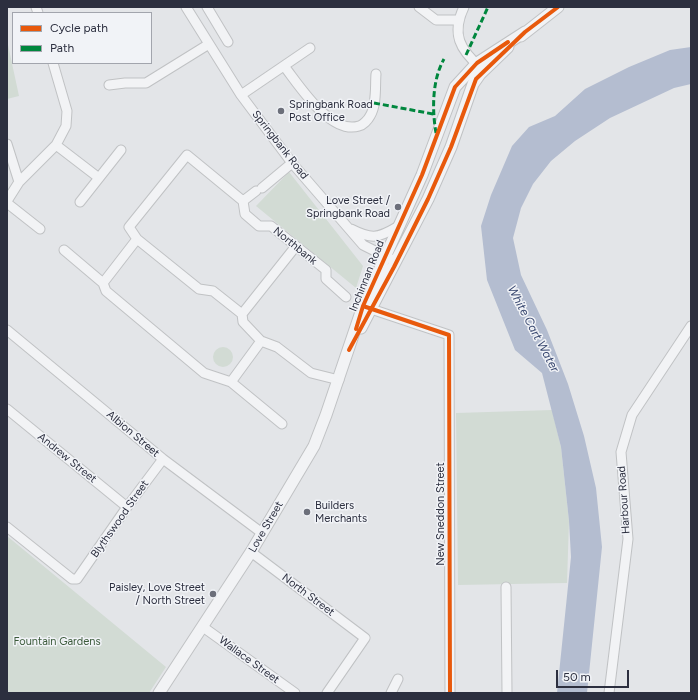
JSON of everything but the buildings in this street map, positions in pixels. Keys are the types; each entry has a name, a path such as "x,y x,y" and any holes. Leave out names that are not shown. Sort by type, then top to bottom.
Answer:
{"street":[{"name":"Springbank Road","path":"186,7 241,95 292,163 362,245 396,262"},
{"path":"207,7 228,42"},
{"path":"419,7 436,20 458,20"},
{"path":"464,7 458,20 462,48 480,67"},
{"name":"Inchinnan Road","path":"349,350 367,308 384,257 422,175 453,92 460,81 558,7"},
{"path":"109,85 146,83 209,44"},
{"path":"241,95 310,48"},
{"path":"40,229 7,202 19,182 56,145 66,126 67,111 53,64"},
{"path":"284,66 320,111 341,125 351,128 362,125 370,117 374,103 376,74"},
{"name":"Inchinnan Road","path":"367,308 396,262 438,178 480,67"},
{"path":"7,144 19,182"},
{"path":"56,145 99,178"},
{"path":"80,202 121,150"},
{"path":"292,163 259,190 243,200 187,155 129,227 137,239 199,289 213,291 242,314 243,322 261,341 277,347 311,373 339,380"},
{"name":"Northbank","path":"243,200 245,214 259,226 271,226 326,270 326,280 346,297"},
{"path":"348,228 371,237 380,236 397,227"},
{"path":"103,283 137,239"},
{"path":"242,314 296,246"},
{"path":"64,250 103,283 106,291 204,373 231,382 282,424"},
{"name":"New Sneddon Street","path":"367,308 449,335 450,693"},
{"name":"Harbour Road","path":"609,693 628,539 621,452 632,415 691,326"},
{"name":"Albion Street","path":"7,330 163,459 262,534"},
{"path":"231,382 261,341"},
{"name":"Love Street","path":"159,693 251,552 314,446 349,350"},
{"name":"Andrew Street","path":"7,408 127,507"},
{"name":"Blythswood Street","path":"7,527 72,579 77,579 127,507 163,459"},
{"name":"North Street","path":"251,552 365,638 327,693"},
{"path":"506,588 508,693"},
{"name":"Wallace Street","path":"203,627 295,693"},
{"path":"391,693 398,679"}],"green space":[{"path":"7,40 19,96 7,99"},
{"path":"289,172 363,266 356,288 256,206"},
{"path":"223,347 230,350 233,357 230,364 223,367 216,364 213,357 216,350"},
{"path":"552,410 561,447 569,521 567,583 458,585 456,413"},
{"name":"Fountain Gardens","path":"7,536 166,667 149,693 7,693"}],"water":[{"name":"White Cart Water","path":"691,47 691,84 674,88 610,118 575,141 551,161 533,184 521,208 513,238 521,275 547,330 568,384 584,436 596,488 602,547 587,693 557,693 571,557 569,521 561,447 542,373 515,350 487,280 481,226 491,195 512,146 529,127 555,116 585,89 629,67 670,50"}],"marked path":[{"path":"466,55 488,7"},
{"path":"436,133 434,95 437,76 444,59"},
{"path":"374,103 433,114"}],"cycle path":[{"path":"349,350 394,267 428,199 451,147 476,79 525,32 558,7"},
{"path":"356,329 363,306 422,175 455,87 477,63 508,42"},
{"path":"363,306 449,335 450,693"}],"place":[{"name":"Springbank Road Post Office","path":"281,111"},
{"name":"Love Street / Springbank Road","path":"398,207"},
{"name":"Builders Merchants","path":"307,512"},
{"name":"Paisley, Love Street / North Street","path":"213,594"}]}
